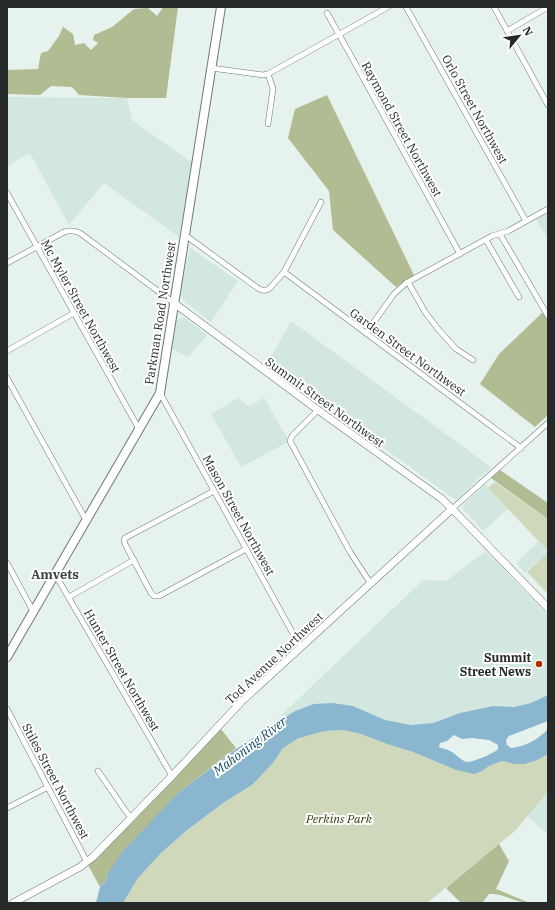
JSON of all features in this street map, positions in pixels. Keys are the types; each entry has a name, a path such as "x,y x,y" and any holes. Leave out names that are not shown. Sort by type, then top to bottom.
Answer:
{"main road":[{"name":"Parkman Road Northwest","path":"7,657 160,393 221,7"},
{"name":"Summit Street Northwest","path":"174,303 393,465 442,499 548,608"},
{"name":"Tod Avenue Northwest","path":"13,903 80,867 94,857 242,701 452,510"}],"street":[{"path":"211,68 263,75 268,74 388,7"},
{"name":"Orlo Street Northwest","path":"406,7 526,222"},
{"path":"494,7 548,105"},
{"path":"507,30 548,7"},
{"name":"Raymond Street Northwest","path":"327,13 460,254"},
{"path":"268,74 273,89 268,124"},
{"name":"Mc Myler Street Northwest","path":"7,193 139,429"},
{"path":"185,235 259,289 266,290 270,288 284,272 321,202"},
{"path":"366,333 394,294 402,286 486,240 526,222 548,209"},
{"name":"Summit Street Northwest","path":"37,246 64,232 71,230 80,233 174,303"},
{"path":"500,234 548,316"},
{"path":"486,240 519,297"},
{"path":"7,264 37,246"},
{"name":"Garden Street Northwest","path":"284,272 522,448"},
{"path":"408,282 425,312 438,329 456,349 473,360"},
{"path":"7,351 74,313"},
{"path":"7,378 86,520"},
{"name":"Mason Street Northwest","path":"160,393 301,646"},
{"path":"318,410 292,436 290,441 350,552 370,584"},
{"name":"Tod Avenue Northwest","path":"452,510 548,423"},
{"path":"214,491 125,538 124,544 151,593 156,597 246,549"},
{"path":"69,597 134,560"},
{"path":"7,563 33,611"},
{"name":"Hunter Street Northwest","path":"55,574 172,776"},
{"name":"Stiles Street Northwest","path":"7,709 87,862"},
{"path":"98,771 131,818"},
{"path":"7,808 48,787"}],"shaded area":[{"path":"7,97 127,98 132,120 188,160 193,161 179,237 104,183 69,225 30,153 7,166"},
{"path":"548,212 548,240 536,219"},
{"path":"190,248 238,281 211,322 185,302 181,296 180,291"},
{"path":"181,318 185,318 207,335 188,357 172,349 175,322"},
{"path":"291,321 491,467 456,500 267,364"},
{"path":"238,398 248,406 264,398 290,441 241,467 211,414"},
{"path":"485,484 508,509 483,531 465,511 463,505"},
{"path":"539,541 548,552 525,573 516,563"},
{"path":"486,551 548,615 548,695 531,703 514,707 493,706 460,713 433,723 411,725 385,720 353,706 268,728 423,580 446,581"},
{"path":"548,790 548,835 527,816"}],"green space":[{"path":"162,7 178,7 166,98 127,98 79,95 72,87 51,86 40,95 7,94 7,70 38,69 41,53 48,51 59,36 63,27 73,34 75,45 84,43 91,50 98,43 93,40 94,35 112,27 134,9 148,8 157,16"},
{"path":"327,95 414,275 396,287 333,230 329,191 288,138 295,109"},
{"path":"545,310 548,317 548,415 535,427 480,384 499,354"},
{"path":"500,470 548,503 548,519 491,478"},
{"path":"495,482 548,519 548,551 488,488"},
{"path":"548,552 548,594 527,572"},
{"path":"221,729 236,748 177,794 108,873 106,881 100,887 88,865 94,861"},
{"name":"Perkins Park","path":"343,730 361,734 413,752 456,770 482,771 489,766 502,761 548,754 548,791 515,831 427,903 123,903 138,878 161,853 186,831 223,803 252,785 273,763 283,748 299,738 325,731"},
{"path":"499,844 509,861 496,889 530,903 525,903 500,895 489,894 482,903 462,903 446,888"}],"water":[{"name":"Mahoning River","path":"548,695 548,721 509,736 506,740 507,745 511,748 526,744 540,736 548,729 548,754 525,764 515,764 502,761 474,774 456,770 413,752 361,734 343,730 325,731 299,738 283,748 273,763 252,785 223,803 186,831 161,853 138,878 123,903 96,903 100,887 106,881 108,873 124,850 177,794 233,751 295,711 314,704 332,703 353,706 385,720 411,725 433,723 460,713 493,706 514,707 531,703","holes":["454,735 462,739 472,738 489,740 498,745 498,749 485,757 466,762 449,750 439,747 440,743 447,741"]}],"place":[{"name":"Summit Street News","path":"539,664"}],"district":[{"name":"Amvets","path":"55,574"}]}
